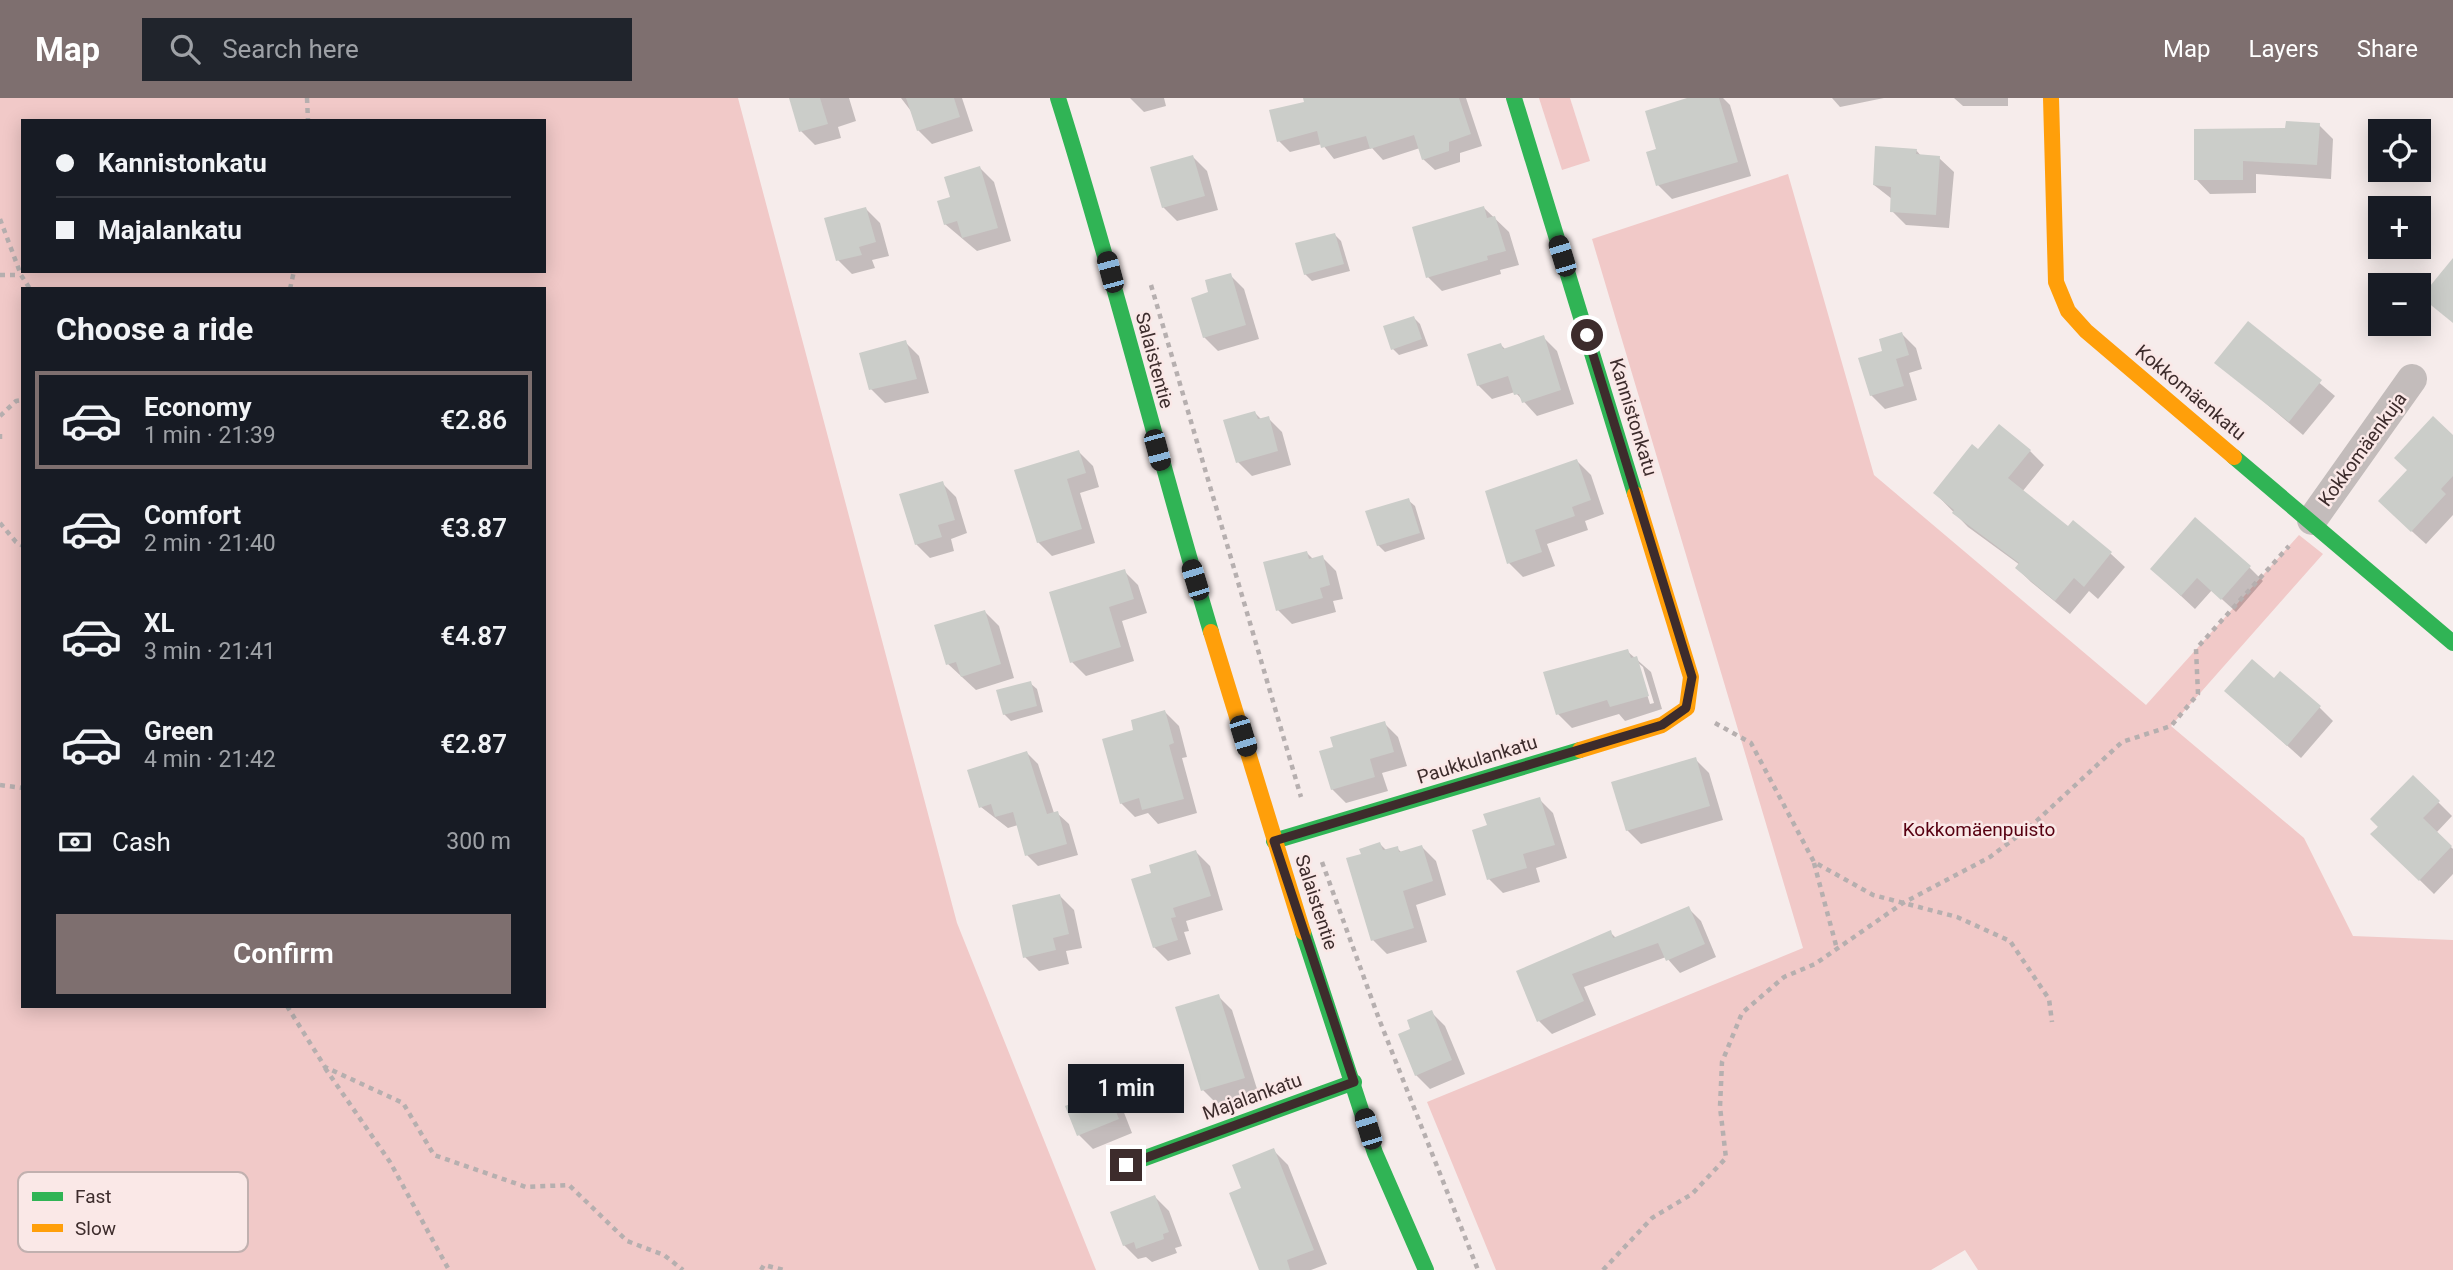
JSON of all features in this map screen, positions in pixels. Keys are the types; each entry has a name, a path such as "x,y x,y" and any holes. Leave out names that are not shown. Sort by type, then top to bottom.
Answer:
{"street":[{"name":"Salaistentie","path":"1058,98 1089,196 1164,475 1274,841 1375,1153 1426,1270"},
{"name":"Kannistonkatu","path":"1514,98 1692,677 1686,708"},
{"name":"Kokkomäenkatu","path":"2051,98 2054,273 2068,311 2086,331 2312,520 2453,643"},
{"name":"Kokkomäenkuja","path":"2312,520 2412,379"},
{"name":"Paukkulankatu","path":"1274,841 1662,725 1686,708"},
{"name":"Majalankatu","path":"1126,1165 1354,1082"}],"path":[{"path":"307,98 308,119"},
{"path":"0,219 21,275 29,287"},
{"path":"0,275 21,275"},
{"path":"1151,284 1311,830 1378,1019 1478,1270"},
{"path":"0,416 16,401 21,400"},
{"path":"0,434 0,443"},
{"path":"1603,1270 1651,1218 1692,1194 1726,1158 1720,1107 1723,1062 1742,1013 1784,977 1837,950 1903,903 1990,857 2030,827 2122,742 2171,726 2198,694 2196,649 2312,520"},
{"path":"0,523 21,544"},
{"path":"1686,708 1751,743 1814,862 1837,950"},
{"path":"0,785 21,788"},
{"path":"1814,862 1873,895 1957,917 2010,941 2049,999 2052,1022"},
{"path":"288,1008 390,1162 449,1270"},
{"path":"325,1067 403,1103 435,1155 526,1187 569,1185 627,1241 664,1255 683,1270"},
{"path":"761,1270 764,1265 784,1270"}],"green space":[{"path":"0,98 738,98 957,923 1096,1270 0,1270"},
{"path":"1539,98 1570,98 1590,161 1562,170"},
{"name":"Kokkomäenpuisto","path":"1788,174 1874,475 2146,705 2299,535 2323,554 2171,726 2304,838 2353,936 2453,940 2453,1270 1978,1270 1965,1250 1931,1270 1496,1270 1427,1102 1803,948 1592,239"}],"building":[{"path":"789,98 820,98 828,124 799,132"},
{"path":"906,98 954,98 960,117 917,131"},
{"path":"1303,98 1459,98 1471,134 1449,142 1449,151 1422,160 1414,135 1370,149 1366,136 1321,148 1317,131 1277,142 1269,110 1304,102"},
{"path":"1687,98 1719,98 1738,162 1656,186 1646,152 1656,149 1645,111"},
{"path":"2286,121 2320,123 2317,165 2243,161 2243,180 2194,180 2194,129 2285,128"},
{"path":"1875,146 1917,149 1916,154 1940,156 1936,215 1890,212 1891,187 1873,185"},
{"path":"1193,155 1205,196 1162,208 1150,167"},
{"path":"980,166 998,228 962,238 957,221 944,225 937,201 950,197 944,177"},
{"path":"1484,206 1487,218 1495,216 1506,251 1487,256 1488,260 1426,278 1412,227"},
{"path":"866,207 876,242 859,247 862,255 836,261 824,218"},
{"path":"1335,233 1344,264 1304,275 1295,243"},
{"path":"2453,258 2453,323 2431,305 2431,285"},
{"path":"1231,273 1246,325 1203,338 1191,298 1208,292 1205,280"},
{"path":"1414,316 1422,339 1391,350 1383,326"},
{"path":"2248,321 2322,380 2289,422 2214,363"},
{"path":"1902,332 1909,355 1896,359 1904,386 1870,396 1858,358 1882,351 1879,339"},
{"path":"1544,335 1561,390 1522,403 1519,394 1514,395 1508,376 1477,386 1467,354 1501,343 1503,349"},
{"path":"906,340 917,379 869,390 859,353"},
{"path":"1255,411 1258,419 1269,416 1278,451 1236,463 1223,420"},
{"path":"2433,416 2453,435 2453,476 2441,489 2446,494 2411,532 2378,501 2407,470 2394,458"},
{"path":"1999,424 2031,450 2008,478 2068,526 2073,520 2112,552 2084,587 2074,578 2055,601 2015,568 2019,563 1952,513 1954,510 1933,493 1972,444 1978,449"},
{"path":"1079,450 1086,473 1067,479 1082,529 1037,543 1014,470"},
{"path":"1577,459 1591,500 1572,507 1575,516 1535,530 1542,552 1507,564 1485,491"},
{"path":"943,481 955,520 938,525 942,537 915,545 899,494"},
{"path":"1409,498 1420,533 1377,546 1365,511"},
{"path":"2195,517 2251,566 2221,600 2197,578 2181,596 2150,569"},
{"path":"1307,551 1309,559 1323,555 1330,585 1320,588 1323,598 1276,611 1263,562"},
{"path":"1125,569 1134,599 1109,607 1121,647 1070,663 1049,592"},
{"path":"985,610 1001,664 961,677 956,662 946,665 934,625"},
{"path":"1628,649 1631,658 1637,656 1649,696 1610,707 1607,700 1556,715 1543,672"},
{"path":"2252,659 2274,678 2280,671 2321,706 2287,746 2224,691"},
{"path":"1031,681 1037,706 1003,715 996,690"},
{"path":"1165,710 1174,743 1169,745 1184,799 1142,810 1139,798 1120,804 1102,739 1133,730 1131,720"},
{"path":"1385,721 1394,752 1370,759 1375,777 1331,790 1319,751 1333,747 1330,737"},
{"path":"1027,751 1047,814 1058,811 1067,844 1025,856 1013,812 995,817 991,804 979,808 967,770"},
{"path":"1696,757 1710,806 1626,831 1611,782"},
{"path":"2413,775 2440,801 2423,818 2452,846 2419,881 2370,834 2378,827 2370,819"},
{"path":"1540,797 1555,845 1523,854 1527,868 1487,880 1472,830 1487,825 1483,814"},
{"path":"1380,842 1383,850 1398,846 1399,852 1422,845 1433,881 1403,891 1414,928 1371,941 1346,858 1361,854 1359,849"},
{"path":"1196,850 1211,896 1173,908 1176,917 1171,918 1178,940 1153,948 1131,879 1151,873 1149,865"},
{"path":"1060,894 1069,934 1053,938 1056,950 1023,958 1012,905"},
{"path":"1689,906 1705,944 1666,961 1658,943 1572,974 1584,1001 1537,1022 1516,971 1611,930 1613,938"},
{"path":"1219,994 1245,1078 1201,1091 1175,1007"},
{"path":"1432,1010 1452,1060 1415,1076 1398,1034 1410,1029 1407,1020"},
{"path":"1107,1089 1119,1119 1077,1136 1065,1106"},
{"path":"1274,1148 1314,1250 1287,1260 1290,1270 1259,1270 1229,1193 1241,1188 1232,1165"},
{"path":"1155,1195 1169,1232 1163,1234 1164,1239 1136,1249 1134,1242 1123,1246 1110,1212"}],"traffic: fast":[{"path":"1058,98 1211,632"},
{"path":"1514,98 1635,494"},
{"path":"2234,457 2453,643"},
{"path":"1274,841 1580,750"},
{"path":"1303,932 1375,1153 1426,1270"},
{"path":"1126,1165 1354,1082"}],"traffic: slow":[{"path":"2051,98 2056,282 2068,311 2086,331 2234,457"},
{"path":"1580,750 1662,725 1687,708 1691,677 1635,494"},
{"path":"1211,632 1303,932"}],"route":[{"path":"1126,1165 1354,1082 1274,841 1662,725 1686,708 1692,677 1587,335"}]}
